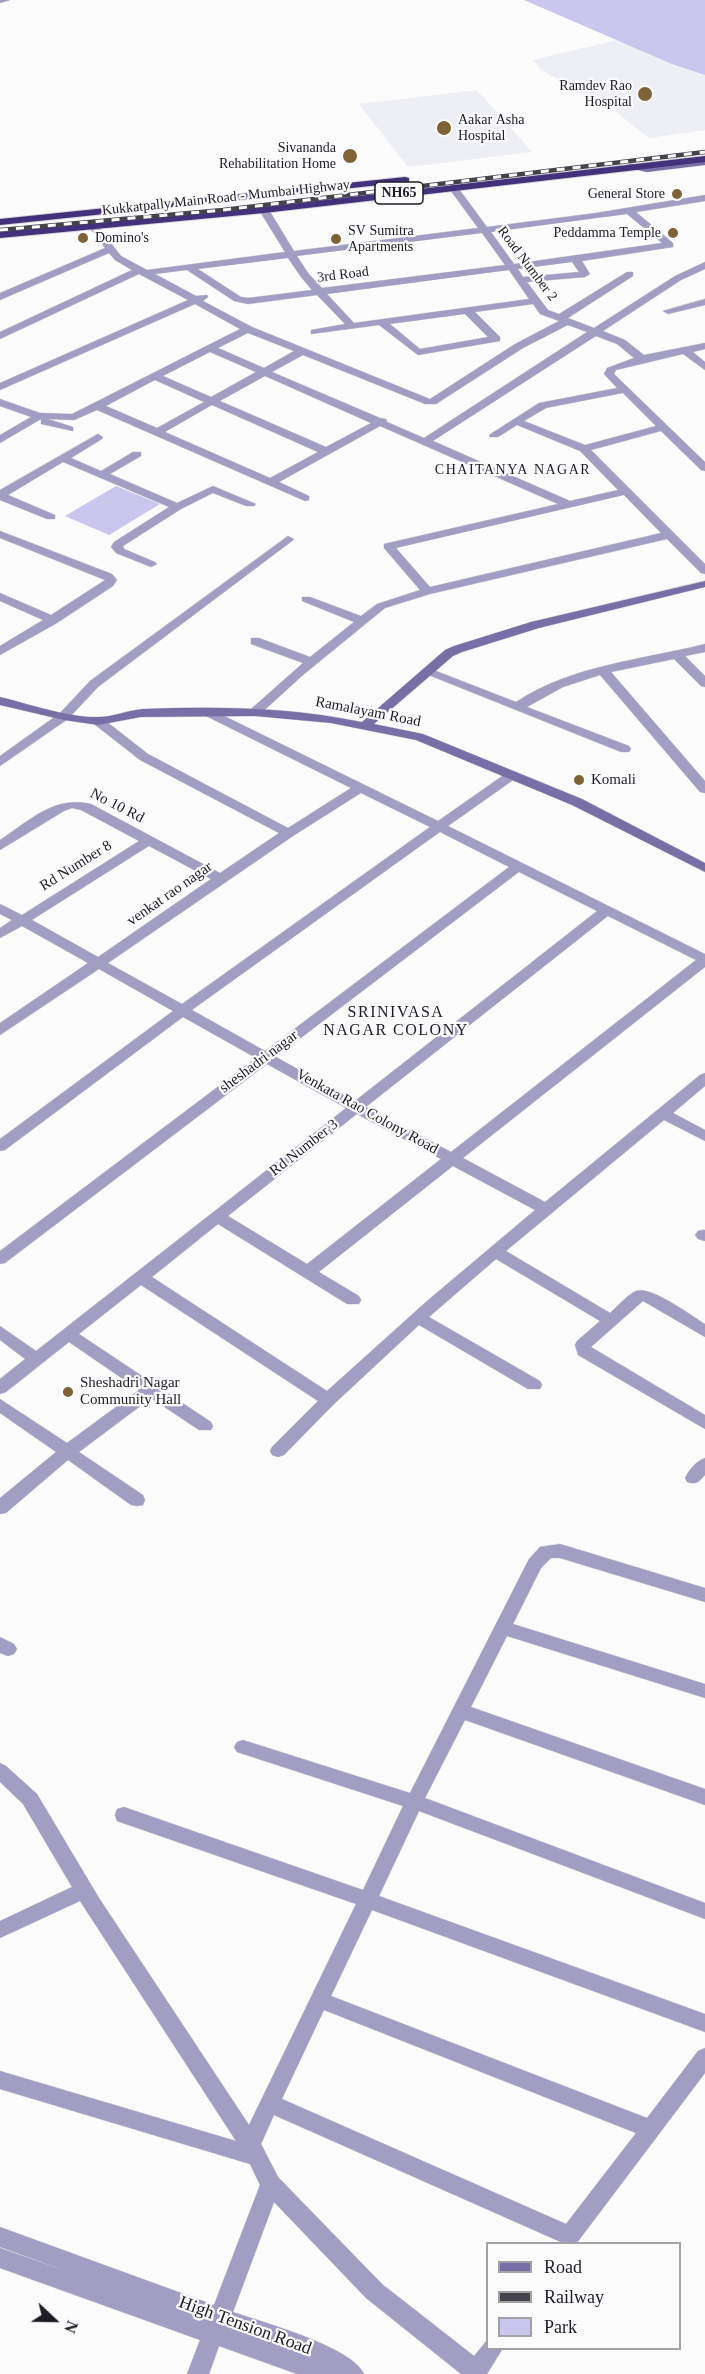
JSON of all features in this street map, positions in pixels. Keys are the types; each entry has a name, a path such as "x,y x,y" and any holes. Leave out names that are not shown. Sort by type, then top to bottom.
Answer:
{"highway":[{"path":"506,170 705,148"},
{"name":"Kukkatpally Main Road - Mumbai Highway","path":"0,235 264,210 450,179 705,160"},
{"name":"Kukkatpally Main Road - Mumbai Highway","path":"0,222 419,179"},
{"path":"97,227 98,213"}],"street":[{"path":"0,1 6,0"},
{"name":"Road Number 2","path":"450,179 544,312 621,342 642,359"},
{"path":"0,336 141,271 485,231 705,198"},
{"path":"264,210 304,275 317,292 352,326"},
{"name":"3rd Road","path":"187,266 238,299 248,300 670,245 629,211"},
{"path":"97,227 118,258 248,329 380,384 433,403 630,273"},
{"path":"0,297 111,249"},
{"path":"520,280 585,274 580,264 574,259"},
{"path":"426,441 503,390 598,332 678,278 705,265"},
{"path":"0,387 196,299 225,291"},
{"path":"315,332 535,301"},
{"path":"668,311 705,302"},
{"path":"381,322 418,352 496,339 467,310"},
{"path":"0,402 39,416 74,417 248,329"},
{"path":"705,346 642,359 612,368 609,374 705,468"},
{"path":"211,349 382,421 570,505"},
{"path":"685,350 705,367"},
{"path":"157,432 302,351"},
{"path":"156,377 326,451"},
{"path":"494,435 543,405 624,390"},
{"path":"98,406 305,498"},
{"path":"0,442 39,416"},
{"path":"271,482 382,421"},
{"path":"516,421 584,449 624,492 705,571"},
{"path":"0,442 41,422 69,429"},
{"path":"584,449 663,427"},
{"path":"0,495 98,437"},
{"path":"101,475 137,454"},
{"path":"62,458 177,507"},
{"path":"152,564 120,550 117,547 118,544 177,507 213,489 250,504"},
{"path":"427,591 388,546 624,492"},
{"path":"0,495 51,517"},
{"path":"0,534 108,576 111,580 109,584 53,620 0,651"},
{"path":"255,712 311,662 381,606 427,591 668,535"},
{"path":"0,762 64,716 94,684 288,539"},
{"path":"365,725 449,652 535,625 705,584"},
{"path":"0,597 53,620"},
{"path":"306,599 362,621"},
{"path":"255,641 311,662"},
{"path":"518,708 560,682 705,648"},
{"path":"678,656 705,683"},
{"path":"427,672 625,749"},
{"path":"604,672 705,789"},
{"name":"Ramalayam Road","path":"0,701 64,716 98,721 141,713 255,712 331,718 419,737 577,802 705,868"},
{"path":"208,712 705,959 308,1272"},
{"path":"98,721 144,757 288,833"},
{"path":"0,1146 183,1010 512,775"},
{"name":"venkat rao nagar","path":"0,1030 288,833 361,787"},
{"name":"No 10 Rd","path":"0,846 59,808 74,804 86,807 221,879"},
{"name":"Rd Number 8","path":"0,934 148,841"},
{"name":"sheshadri nagar","path":"0,1259 519,865"},
{"name":"Venkata Rao Colony Road","path":"0,908 355,1107 546,1209"},
{"name":"Rd Number 3","path":"0,1388 608,909"},
{"path":"278,1451 327,1399 418,1317 705,1078"},
{"path":"663,1114 705,1136"},
{"path":"217,1216 353,1300"},
{"path":"497,1252 610,1320"},
{"path":"141,1277 327,1399"},
{"path":"705,1331 644,1295 637,1296 583,1345 584,1351 705,1423"},
{"path":"418,1317 534,1385"},
{"path":"0,1332 36,1359"},
{"path":"68,1334 205,1426"},
{"path":"0,1508 67,1452 150,1390"},
{"path":"0,1405 137,1500"},
{"path":"693,1478 705,1464"},
{"path":"253,2150 270,2104 415,1802 535,1564 546,1552 560,1551 705,1595"},
{"path":"501,1628 705,1691"},
{"path":"460,1711 705,1797"},
{"path":"243,1747 415,1802 705,1911"},
{"path":"0,1771 30,1799 92,1904 253,2150 271,2184 374,2291 464,2361 475,2374 491,2350"},
{"path":"124,1815 368,1900 705,2023"},
{"path":"0,1930 85,1890"},
{"path":"320,2000 650,2129"},
{"path":"270,2104 568,2240 705,2057"},
{"path":"0,2080 253,2150"},
{"path":"198,2374 271,2184"},
{"name":"High Tension Road","path":"0,2237 217,2324 321,2372 349,2373"},
{"name":"High Tension Road","path":"0,2258 217,2324"}],"shaded area":[{"name":"Ramdev Rao Hospital","path":"617,40 705,75 705,130 649,138 611,108 541,70 533,60"},
{"name":"Aakar Asha Hospital","path":"477,90 532,152 408,167 359,104"}],"green space":[{"path":"524,0 705,0 705,75 672,64"},
{"path":"116,486 160,504 109,535 65,516"}],"railway":[{"path":"0,230 223,210 705,152"}],"place":[{"name":"Ramdev Rao Hospital","path":"645,94"},
{"name":"Aakar Asha Hospital","path":"444,128"},
{"name":"Sivananda Rehabilitation Home","path":"350,156"},
{"name":"General Store","path":"677,194"},
{"name":"Peddamma Temple","path":"673,233"},
{"name":"Domino's","path":"83,238"},
{"name":"SV Sumitra Apartments","path":"336,239"},
{"name":"Komali","path":"579,780"},
{"name":"Sheshadri Nagar Community Hall","path":"68,1392"}],"district":[{"name":"CHAITANYA NAGAR","path":"513,470"},
{"name":"SRINIVASA NAGAR COLONY","path":"396,1022"}]}
